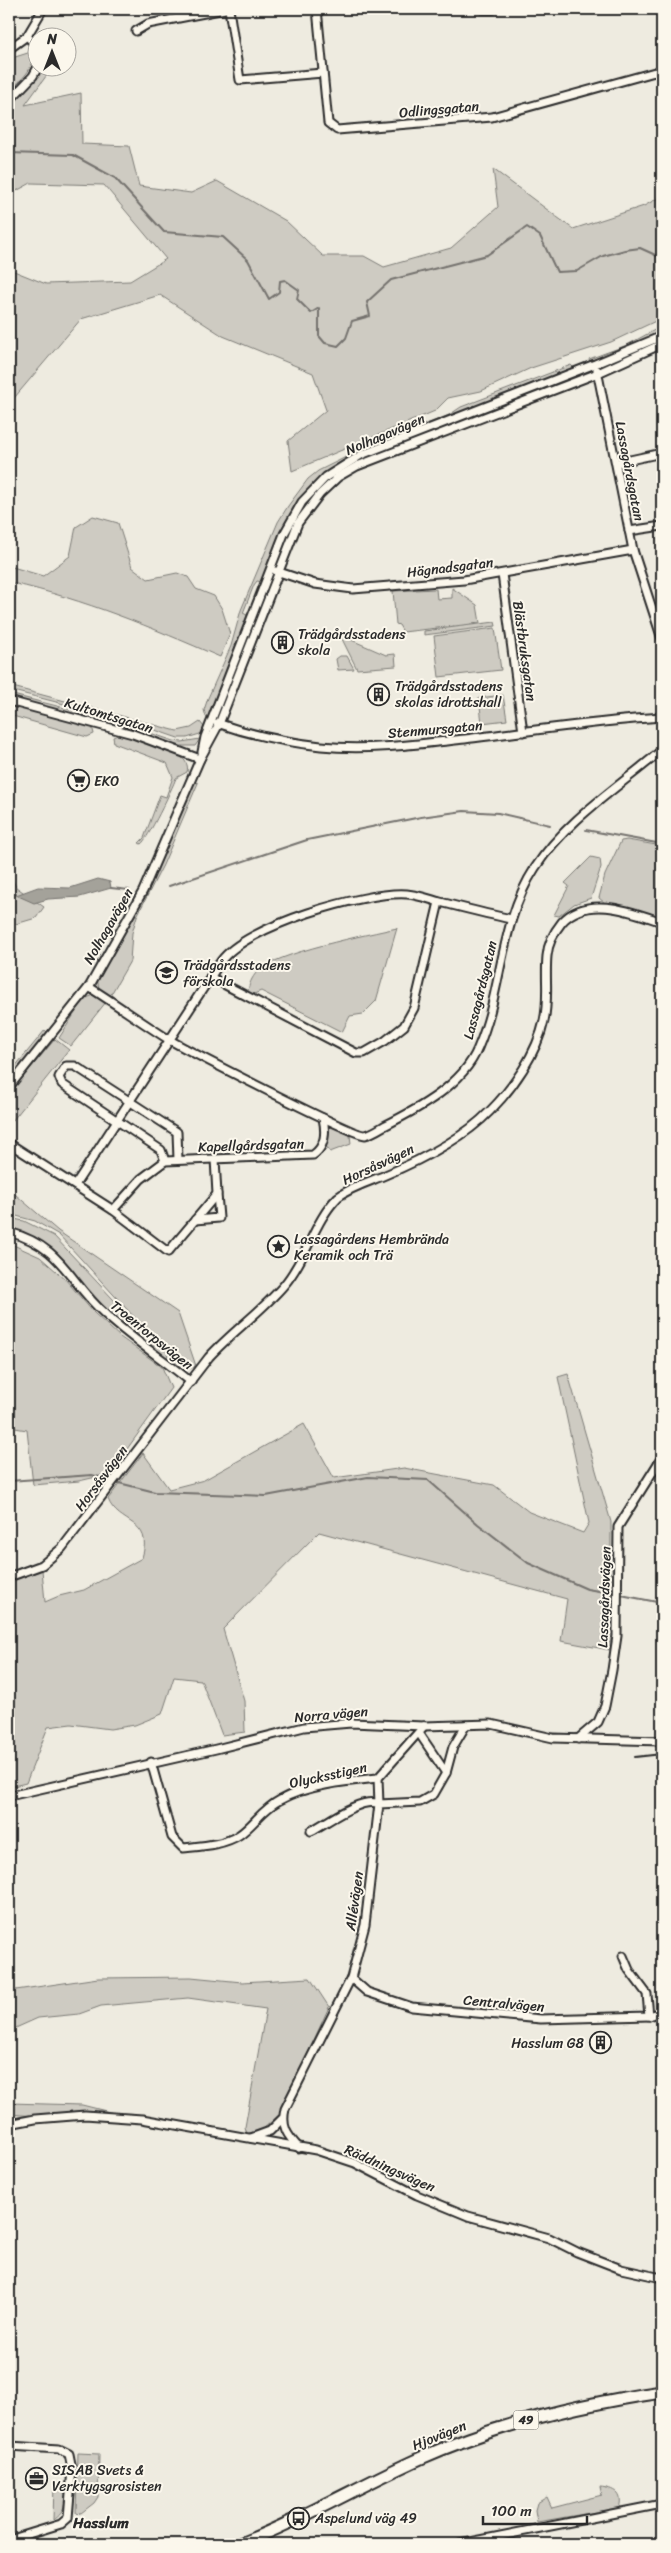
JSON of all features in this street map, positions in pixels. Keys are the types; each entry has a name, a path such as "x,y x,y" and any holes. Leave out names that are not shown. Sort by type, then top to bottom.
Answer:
{"main road":[{"name":"Hjovägen","path":"240,2544 253,2542 421,2458 465,2440 520,2421 577,2406 662,2392"}],"street":[{"path":"9,49 27,36 43,9"},
{"path":"136,31 148,24 227,9 240,80 324,73"},
{"name":"Odlingsgatan","path":"317,9 328,123 337,130 492,117 662,70"},
{"path":"483,9 492,9"},
{"path":"9,101 31,78"},
{"name":"Nolhagavägen","path":"200,759 211,721 284,534 302,502 316,487 337,469 361,455 662,336"},
{"name":"Nolhagavägen","path":"9,1087 89,987 143,891 200,759 219,724 298,523 308,508 332,483 351,470 412,444 598,373 662,344"},
{"name":"Lassagårdsgatan","path":"595,364 633,550 662,639"},
{"path":"616,463 660,452"},
{"path":"629,531 662,526"},
{"name":"Hägnadsgatan","path":"271,569 315,584 353,588 464,580 633,550"},
{"name":"Blästbruksgatan","path":"502,574 523,732"},
{"name":"Kultomtsgatan","path":"9,701 133,734 200,759"},
{"name":"Stenmursgatan","path":"211,721 277,740 323,746 412,745 593,722 662,716"},
{"name":"Lassagårdsgatan","path":"89,987 170,1040 323,1118 354,1133 366,1135 405,1116 435,1096 460,1076 474,1058 482,1038 511,919 526,882 559,838 662,750"},
{"path":"75,1185 210,977 224,958 241,942 298,917 331,906 391,894 409,894 511,919"},
{"path":"210,977 356,1053 364,1053 385,1041 404,1026 414,1008 439,902"},
{"name":"Horsåsvägen","path":"9,1577 42,1565 62,1548 228,1337 284,1286 301,1263 328,1207 338,1197 446,1144 488,1113 502,1098 522,1069 541,1033 546,1007 548,948 554,933 565,920 576,911 596,907 639,915 662,922"},
{"name":"Kapellgårdsgatan","path":"178,1160 176,1132 75,1066 66,1066 59,1077 62,1084 161,1150 165,1161 313,1154 321,1149 324,1141 323,1118"},
{"path":"10,1144 113,1210 168,1252 217,1194"},
{"path":"195,1220 219,1218 215,1159"},
{"path":"113,1210 141,1179 165,1161"},
{"name":"Troentorpsvägen","path":"9,1232 25,1237 52,1253 104,1314 191,1382"},
{"name":"Lassagårdsvägen","path":"578,1739 598,1722 605,1706 612,1670 617,1636 618,1526 662,1457"},
{"name":"Norra vägen","path":"9,1796 150,1762 216,1750 304,1727 351,1723 424,1726 491,1724 531,1734 578,1739 662,1741"},
{"path":"311,1831 355,1806 370,1800 379,1804 410,1803 427,1800 434,1794 446,1773 453,1747 466,1725"},
{"path":"378,1778 393,1758 420,1733 424,1726"},
{"path":"420,1733 446,1773"},
{"name":"Olycksstigen","path":"150,1762 172,1837 183,1848 216,1844 239,1835 262,1810 282,1798 316,1788 378,1778"},
{"name":"Allévägen","path":"282,2119 285,2108 351,1978 364,1925 379,1804 378,1778"},
{"path":"623,1956 628,1970 647,1994 649,2016"},
{"name":"Centralvägen","path":"351,1978 367,1992 412,2007 541,2019 649,2016 662,2012"},
{"name":"Räddningsvägen","path":"9,2124 34,2119 86,2115 142,2119 316,2150 355,2163 418,2195 468,2216 549,2238 577,2252 621,2269 662,2278"},
{"path":"250,2138 270,2131 282,2119"},
{"path":"282,2119 286,2135 300,2148"},
{"path":"9,2446 59,2449 69,2454 72,2470 68,2518 61,2524 9,2540"},
{"path":"460,2544 662,2504"}],"shaded area":[{"path":"28,53 28,72 9,91 9,59"},
{"path":"36,78 45,78 25,105 81,93 82,144 129,146 139,186 191,193 217,181 286,221 323,256 364,256 384,267 451,248 498,207 493,169 573,229 644,206 662,196 662,318 611,342 531,368 481,391 448,398 435,411 292,471 288,441 326,410 313,373 223,336 160,295 81,319 9,404 9,269 46,284 130,281 166,259 104,185 31,183 9,195 9,106"},
{"path":"662,326 662,333 591,364 589,359 627,345"},
{"path":"571,365 576,370 411,433 412,430 449,415 461,407"},
{"path":"577,373 579,377 363,460 318,492 277,564 285,536 306,501 328,478 363,457"},
{"path":"402,433 405,435 344,461 331,470 306,494 263,582 257,581 254,585 243,613 247,615 246,625 209,718 206,717 204,710 231,646 241,610 278,522 288,506 308,479 318,471 356,452"},
{"path":"93,516 118,523 132,567 148,579 177,573 188,577 196,589 214,596 222,609 230,634 220,657 144,625 92,606 12,583 9,585 9,566 43,576 70,556 76,527"},
{"path":"265,587 269,589 218,715 217,714"},
{"path":"452,588 477,605 480,623 403,632 399,625 396,624 393,591 436,589 437,599 452,598"},
{"path":"495,622 496,626 424,635 424,631"},
{"path":"495,628 501,670 439,677 434,636"},
{"path":"340,635 386,655 395,654 396,666 357,669"},
{"path":"340,656 347,656 354,669 338,670 336,659"},
{"path":"9,686 177,731 191,728 200,722 204,727 203,733 187,738 178,738 123,719 9,690"},
{"path":"9,694 105,718 174,741 182,742 200,739 195,746 181,746 121,726 9,697"},
{"path":"503,695 507,720 482,723 479,698"},
{"path":"9,705 92,726 94,734 87,737 9,715"},
{"path":"120,734 180,756 187,765 187,772 176,778 154,824 141,844 139,843 144,838 160,795 166,797 173,777 167,763 114,743 113,737"},
{"path":"195,782 198,783 163,865 137,916 132,933 130,961 110,996 99,988 97,979 136,913"},
{"path":"627,840 662,846 662,916 605,903 599,898 605,875 621,841"},
{"path":"591,857 600,859 601,867 591,898 574,904 559,916 554,915 569,886 565,883"},
{"path":"9,872 16,887 44,907 36,918 9,926"},
{"path":"98,879 110,882 111,888 80,897 48,899 34,903 16,895 38,887 70,888"},
{"path":"397,928 376,1001 363,1014 350,1016 342,1032 261,991 254,994 248,993 253,976 267,965 282,958 323,945"},
{"path":"94,995 106,1002 71,1046 59,1038 84,999"},
{"path":"45,1030 47,1032 9,1080 9,1074"},
{"path":"55,1039 69,1050 9,1125 9,1094"},
{"path":"332,1126 350,1135 351,1144 330,1152 326,1146 329,1128"},
{"path":"9,1189 58,1231 178,1313 196,1366 186,1370 171,1361 173,1355 171,1351 135,1318 59,1235 35,1221 9,1214"},
{"path":"9,1218 24,1221 54,1236 142,1330 168,1353 167,1358 110,1316 62,1262 41,1243 27,1235 9,1229"},
{"path":"9,1243 40,1257 65,1279 94,1313 120,1337 162,1367 171,1388 109,1474 79,1481 33,1485 27,1430 9,1427"},
{"path":"568,1374 611,1522 610,1650 561,1641 567,1599 319,1532 223,1629 244,1701 245,1732 222,1735 201,1680 174,1677 162,1714 135,1725 110,1729 71,1724 48,1727 26,1783 9,1787 9,1582 42,1570 45,1602 59,1596 84,1590 142,1558 144,1545 143,1536 139,1529 119,1514 108,1499 143,1453 169,1489 204,1480 304,1424 334,1478 404,1468 494,1485 529,1512 583,1533 589,1523 558,1377"},
{"path":"191,1977 242,1982 310,1978 329,2007 280,2114 263,2129 247,2134 245,2127 266,2009 188,1998 101,2006 79,2014 38,2018 9,2031 9,1991 98,1978"},
{"path":"662,2057 662,2102 657,2097 657,2067"},
{"path":"9,2103 82,2105 122,2115 35,2116 9,2114"},
{"path":"78,2453 99,2454 98,2497 94,2503 81,2513 76,2512"},
{"path":"54,2484 65,2484 65,2495 63,2509 58,2517 53,2520"},
{"path":"600,2487 613,2490 619,2495 619,2508 537,2522 535,2510 537,2503 547,2497 552,2508 602,2495"}],"waterway":[{"path":"9,153 73,155 115,178 164,232 223,237 248,260 269,299 279,292 280,281 285,280 299,290 297,299 311,313 319,308 319,336 325,343 338,346 346,338 352,321 370,316 367,302 391,280 487,255 527,227 540,236 557,272 577,271 603,256 625,250 640,248 662,258"},
{"path":"169,886 307,840 421,817 464,811 498,813 550,825"},
{"path":"586,830 662,844"},
{"path":"111,888 129,890"},
{"path":"9,895 16,894"},
{"path":"9,1481 92,1475 111,1480"},
{"path":"115,1482 155,1492 266,1496 368,1477 428,1480 478,1524 528,1563 587,1589 616,1594"},
{"path":"621,1595 662,1603"}],"railway":[{"path":"635,1757 662,1754"}],"place":[{"name":"Trädgårdsstadens skola","path":"282,642"},
{"name":"Trädgårdsstadens skolas idrottshall","path":"379,694"},
{"name":"EKO","path":"78,781"},
{"name":"Trädgårdsstadens förskola","path":"167,973"},
{"name":"Lassagårdens Hembrända Keramik och Trä","path":"278,1247"},
{"name":"Hasslum G8","path":"600,2043"},
{"name":"SISAB Svets & Verktygsgrosisten","path":"36,2478"},
{"name":"Aspelund väg 49","path":"299,2518"}],"district":[{"name":"Hasslum","path":"101,2523"}]}
